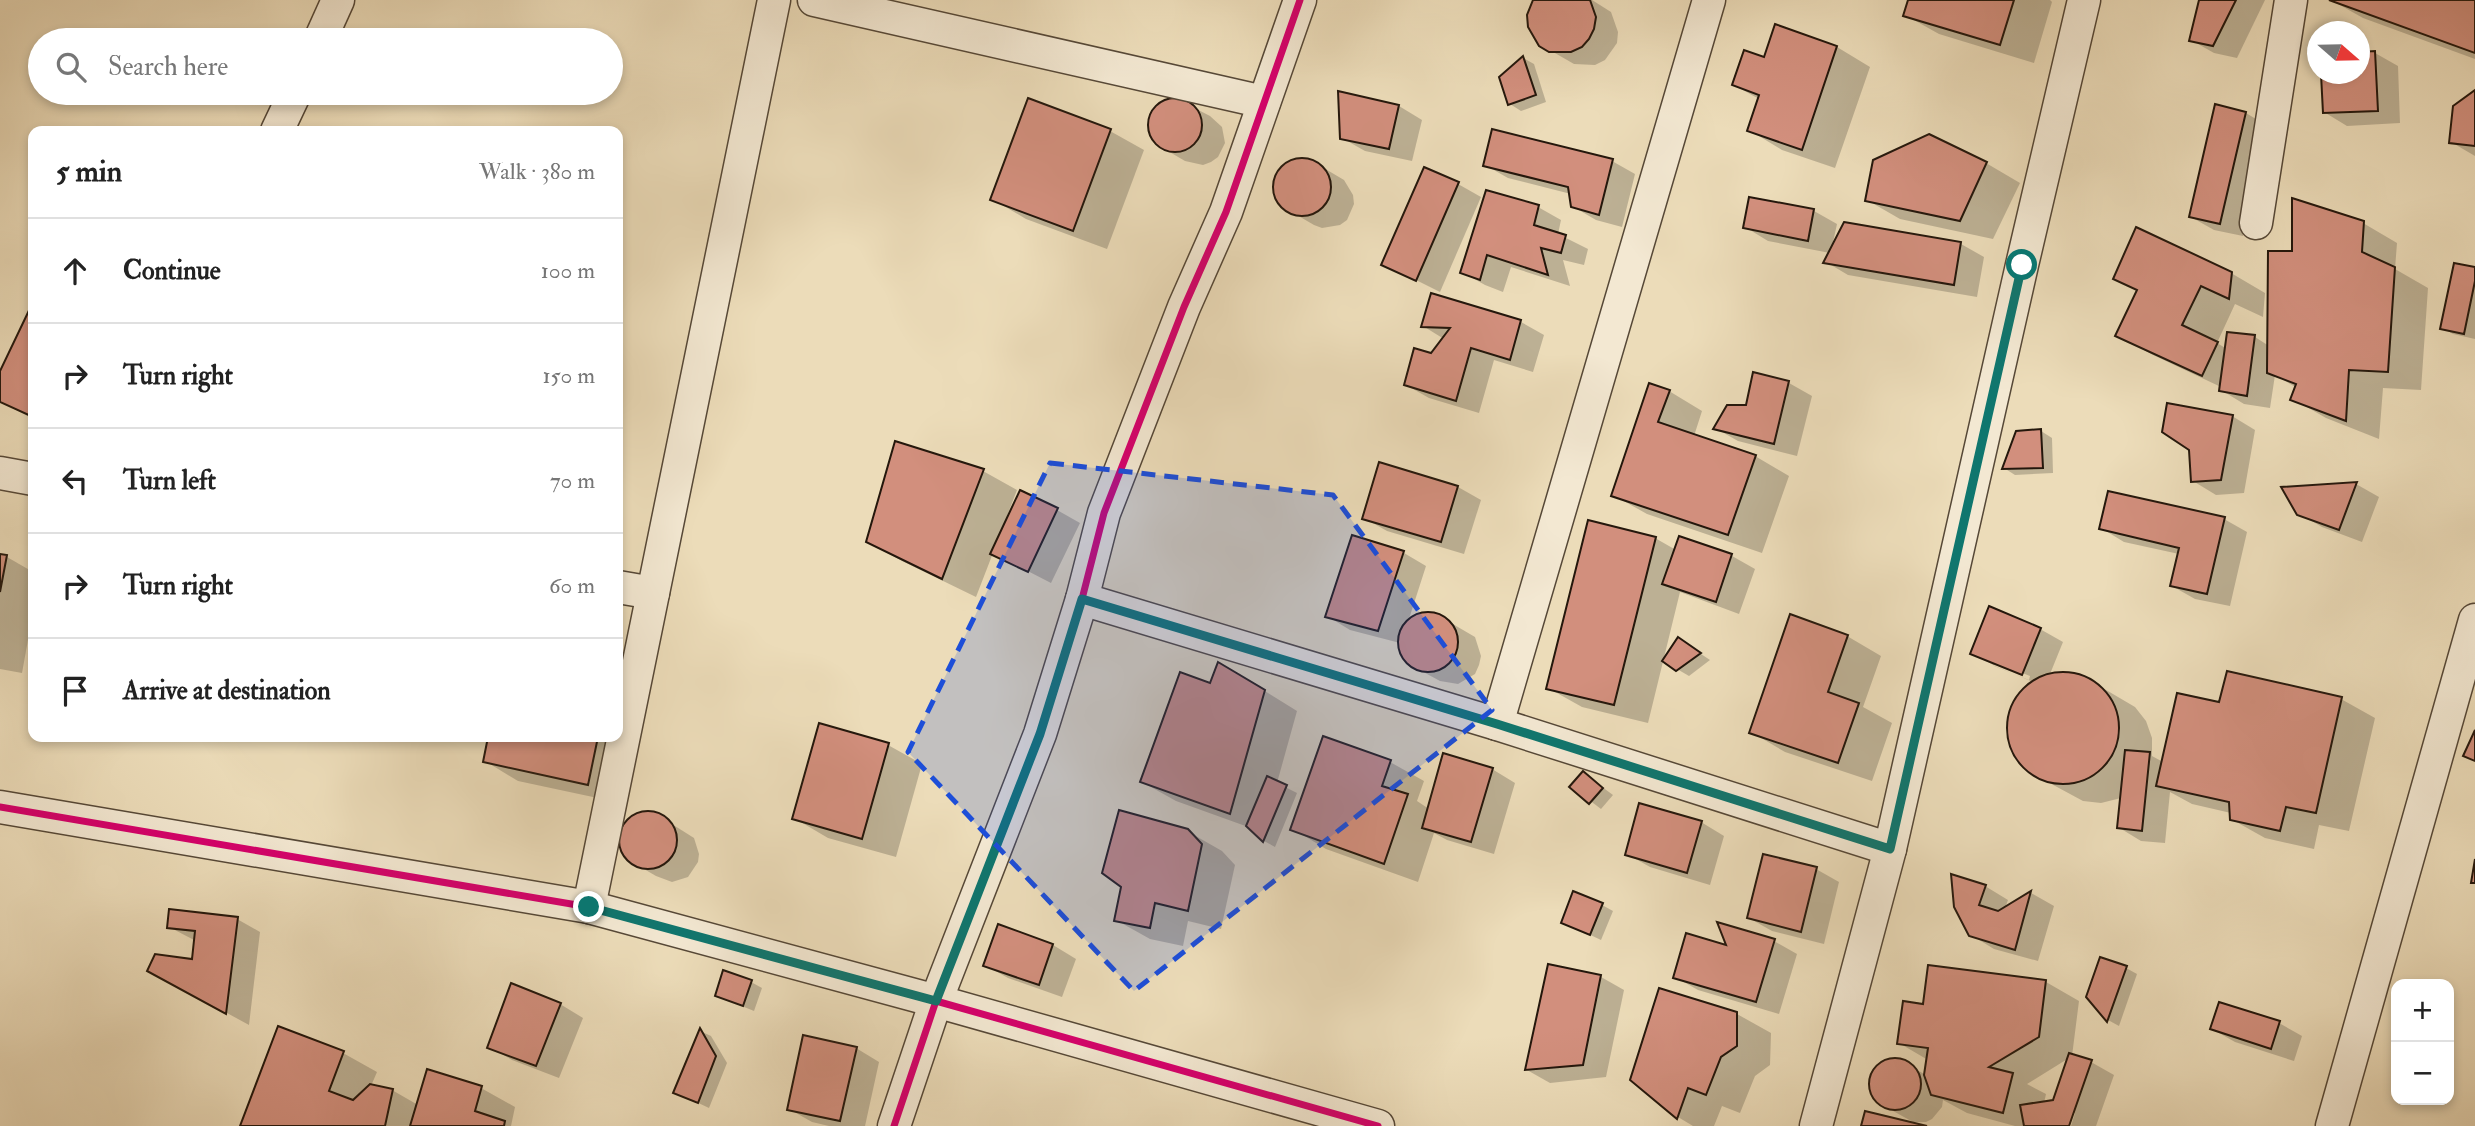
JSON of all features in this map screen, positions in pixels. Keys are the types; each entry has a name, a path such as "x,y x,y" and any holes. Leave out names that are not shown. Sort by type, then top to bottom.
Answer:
{"street":[{"path":"325,28 338,0"},
{"path":"623,740 774,0"},
{"path":"814,0 1264,102"},
{"path":"894,1126 936,1001 1040,734 1082,599 1104,513 1184,307 1226,212 1300,0"},
{"path":"1497,724 1709,0"},
{"path":"1816,1126 1890,849 2084,0"},
{"path":"2256,223 2291,0"},
{"path":"279,126 289,105"},
{"path":"0,473 28,479"},
{"path":"623,588 653,593"},
{"path":"1082,599 1497,724 1890,849"},
{"path":"2332,1126 2475,621"},
{"path":"589,907 623,742"},
{"path":"0,807 589,907 936,1001 1378,1126"}],"highlighted area":[{"path":"1050,463 1333,495 1492,710 1134,991 908,752"}],"building":[{"path":"1533,0 1590,0 1596,17 1589,39 1582,47 1571,52 1549,52 1539,46 1528,27 1527,15"},
{"path":"1908,0 2014,0 2000,45 1903,16"},
{"path":"2199,0 2236,0 2213,46 2189,41"},
{"path":"2329,0 2475,0 2475,53"},
{"path":"1775,24 1837,46 1802,150 1747,131 1759,95 1732,85 1744,50 1764,57"},
{"path":"2370,51 2375,51 2378,111 2323,113 2322,84 2370,84"},
{"path":"1523,56 1536,95 1508,105 1499,77"},
{"path":"2475,90 2475,146 2449,143 2453,106"},
{"path":"1338,91 1399,105 1389,149 1340,139"},
{"path":"1028,98 1111,129 1073,231 990,200"},
{"path":"1175,98 1194,106 1202,125 1194,144 1175,152 1156,144 1148,125 1156,106"},
{"path":"2215,104 2246,112 2220,224 2189,217"},
{"path":"1492,129 1613,159 1599,215 1571,207 1568,187 1483,166"},
{"path":"1929,134 1987,162 1960,221 1865,201 1873,160"},
{"path":"1302,158 1313,160 1326,171 1331,187 1329,198 1318,211 1302,216 1291,214 1278,203 1273,187 1275,176 1286,163"},
{"path":"1424,167 1459,182 1416,281 1381,265"},
{"path":"1486,190 1539,205 1534,225 1566,235 1561,253 1541,248 1548,275 1487,255 1480,280 1460,273"},
{"path":"1749,197 1814,209 1808,241 1743,228"},
{"path":"2292,198 2364,221 2362,252 2395,267 2388,372 2349,370 2346,421 2290,400 2296,384 2267,373 2268,251 2292,251"},
{"path":"1844,222 1961,242 1954,285 1823,263"},
{"path":"2136,227 2232,272 2229,299 2201,286 2182,325 2218,342 2202,376 2115,336 2137,290 2113,279"},
{"path":"2454,263 2475,267 2475,281 2464,334 2440,329"},
{"path":"1431,293 1521,320 1510,360 1471,348 1456,401 1404,385 1414,348 1431,353 1450,328 1421,327"},
{"path":"28,312 28,415 0,402 0,371"},
{"path":"2227,332 2255,335 2247,396 2219,391"},
{"path":"1753,372 1789,381 1774,444 1713,429 1727,405 1746,405"},
{"path":"1649,383 1670,390 1658,422 1756,455 1728,535 1611,496"},
{"path":"2167,403 2233,415 2221,480 2191,482 2189,450 2162,432"},
{"path":"2041,429 2043,468 2002,469 2016,431"},
{"path":"895,441 984,469 942,579 866,542"},
{"path":"1379,462 1458,486 1441,542 1362,519"},
{"path":"2357,482 2339,530 2297,515 2281,487"},
{"path":"1020,490 1058,508 1028,572 990,554"},
{"path":"2108,491 2225,517 2207,594 2170,586 2179,548 2099,529"},
{"path":"1588,520 1656,537 1614,705 1546,689"},
{"path":"1352,535 1404,551 1378,631 1325,617"},
{"path":"1679,536 1732,554 1716,602 1662,584"},
{"path":"0,554 7,555 0,592"},
{"path":"1989,606 2041,628 2022,675 1970,654"},
{"path":"1428,612 1445,617 1453,625 1458,642 1453,659 1445,667 1428,672 1411,667 1403,659 1398,642 1403,625 1411,617"},
{"path":"1790,614 1848,635 1828,692 1859,703 1838,763 1749,733"},
{"path":"1678,637 1701,653 1676,671 1662,661"},
{"path":"1218,662 1265,690 1230,814 1140,782 1180,672 1210,683"},
{"path":"2227,671 2342,697 2316,813 2286,807 2280,831 2230,820 2229,802 2156,786 2177,693 2219,702"},
{"path":"2063,672 2085,676 2103,688 2115,706 2119,728 2115,750 2103,768 2085,780 2063,784 2041,780 2023,768 2011,750 2007,728 2011,706 2023,688 2041,676"},
{"path":"819,723 889,743 862,839 792,819"},
{"path":"2475,730 2475,761 2463,756"},
{"path":"1323,736 1391,760 1382,786 1408,794 1384,864 1290,830"},
{"path":"487,742 597,742 588,785 483,762"},
{"path":"2125,750 2150,752 2142,831 2117,828"},
{"path":"1443,753 1493,768 1471,842 1422,828"},
{"path":"1583,771 1603,788 1589,804 1569,787"},
{"path":"1267,776 1287,785 1263,842 1246,826"},
{"path":"1639,803 1702,821 1687,873 1625,855"},
{"path":"1119,810 1188,829 1202,844 1188,911 1155,903 1150,928 1114,921 1121,887 1102,873"},
{"path":"648,811 664,816 672,824 677,840 672,856 664,864 648,869 632,864 624,856 619,840 624,824 632,816"},
{"path":"1763,854 1817,867 1801,932 1747,918"},
{"path":"2475,859 2475,883 2471,883"},
{"path":"1951,874 1986,885 1979,905 1998,911 2031,891 2015,950 1969,936 1954,907"},
{"path":"1573,891 1603,903 1590,935 1561,923"},
{"path":"169,909 238,917 226,1014 147,971 155,954 192,959 195,931 167,928"},
{"path":"1717,922 1775,939 1756,1002 1673,978 1686,933 1726,945"},
{"path":"998,924 1053,944 1039,985 983,966"},
{"path":"2100,957 2127,966 2107,1022 2086,997"},
{"path":"1548,964 1601,975 1583,1065 1525,1070"},
{"path":"1928,965 2046,980 2039,1037 1989,1067 2013,1073 2003,1113 1931,1095 1924,1075 1928,1048 1897,1044 1903,1001 1923,1004"},
{"path":"723,970 752,980 743,1006 715,996"},
{"path":"511,983 561,1003 536,1066 487,1048"},
{"path":"1659,988 1737,1012 1737,1046 1721,1057 1706,1095 1688,1088 1677,1119 1630,1080"},
{"path":"2219,1002 2280,1021 2271,1049 2210,1029"},
{"path":"278,1026 344,1051 329,1091 353,1100 370,1084 393,1089 385,1126 240,1126"},
{"path":"700,1028 716,1056 698,1103 673,1093"},
{"path":"803,1035 857,1047 840,1121 787,1110"},
{"path":"2069,1053 2092,1060 2069,1126 2024,1126 2020,1105 2053,1100"},
{"path":"1895,1058 1905,1060 1913,1066 1919,1074 1919,1094 1913,1102 1905,1108 1895,1110 1885,1108 1877,1102 1871,1094 1869,1084 1871,1074 1877,1066 1885,1060"},
{"path":"427,1069 482,1086 475,1111 505,1121 504,1126 410,1126"},
{"path":"1865,1111 1927,1126 1861,1126"}],"cycle path":[{"path":"894,1126 936,1001 1040,734 1082,599 1104,513 1184,307 1226,212 1300,0"},
{"path":"0,807 589,907 936,1001 1378,1126"}],"route":[{"path":"589,907 936,1001 1040,734 1082,599 1497,724 1890,849 2022,265"}]}
